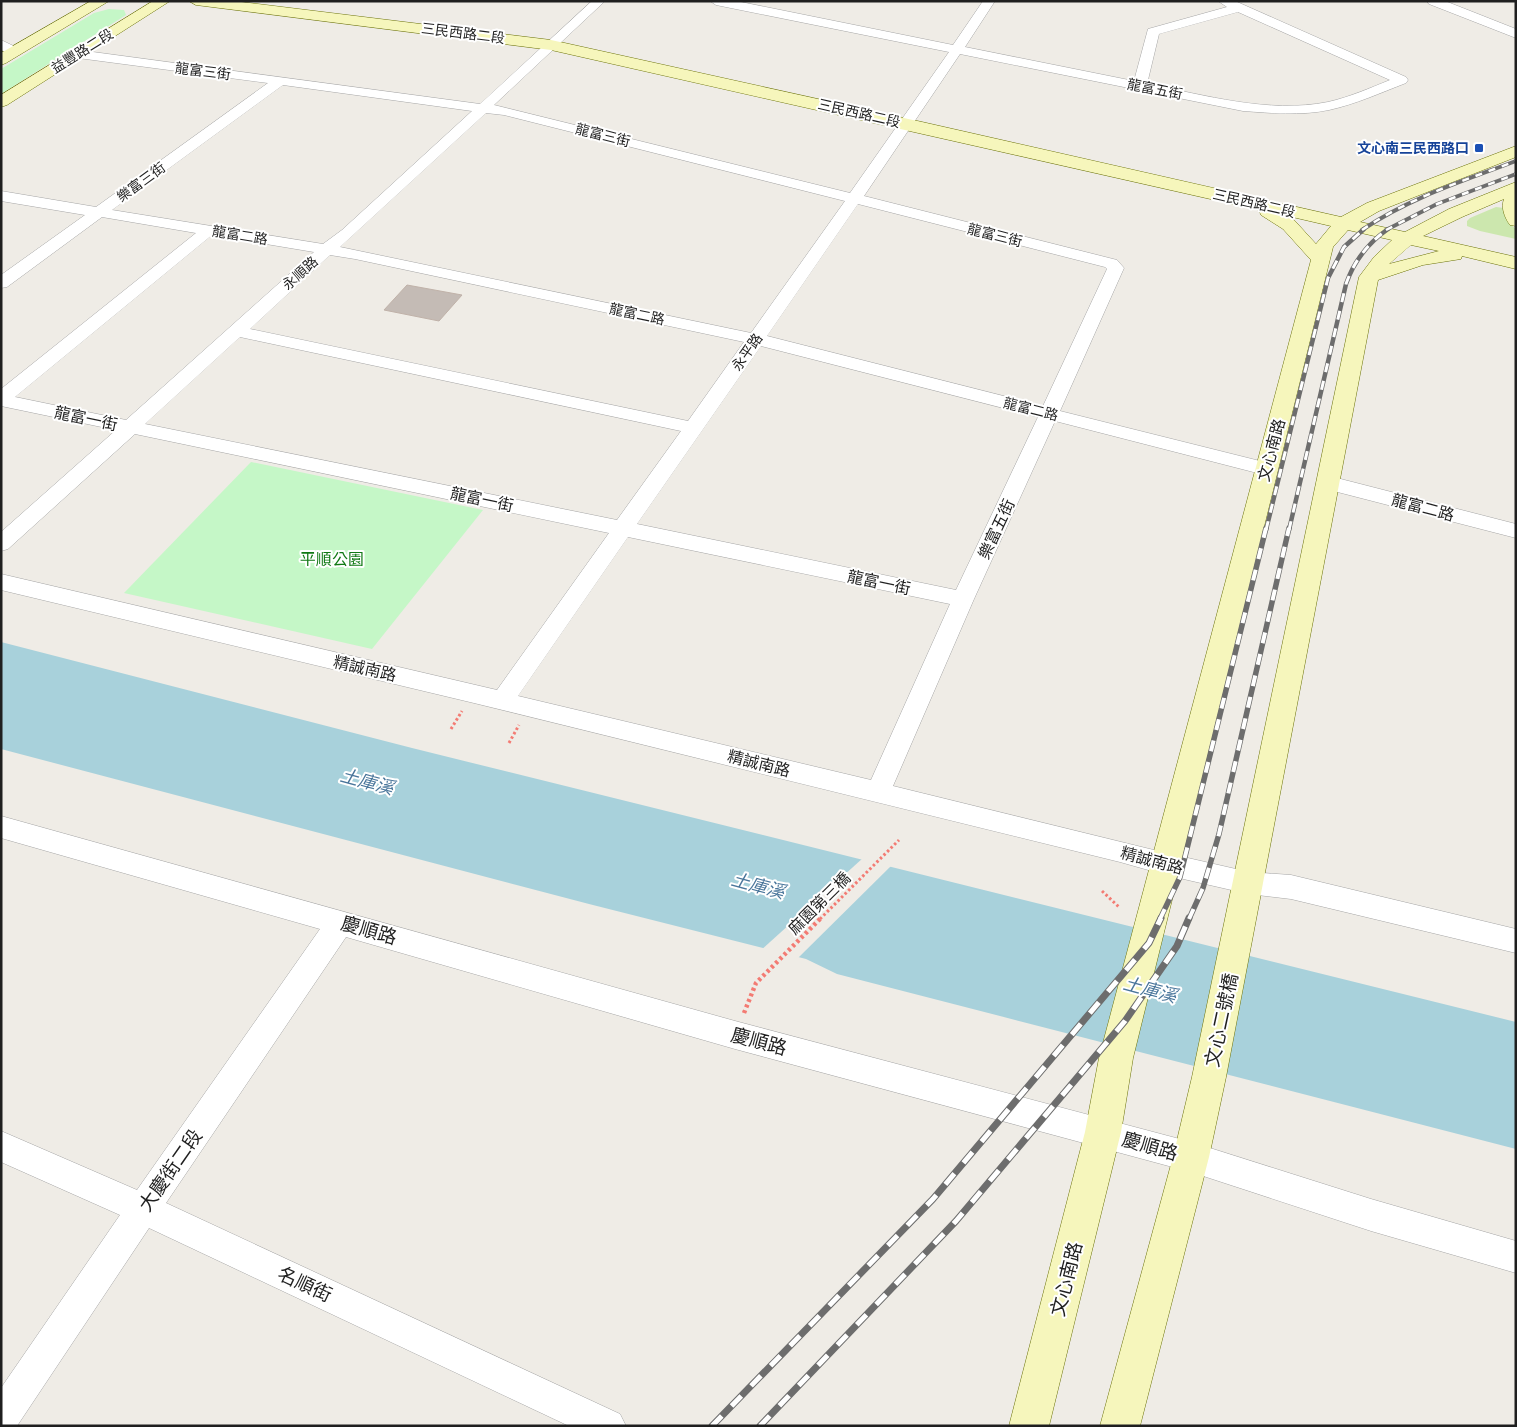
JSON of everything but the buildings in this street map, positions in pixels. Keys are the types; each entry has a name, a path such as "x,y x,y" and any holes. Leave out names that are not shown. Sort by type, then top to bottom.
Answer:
{"street":[{"name":"益豐路二段","path":"1,60 8,53 102,1"},
{"name":"益豐路二段","path":"1,102 164,1"},
{"name":"三民西路二段","path":"196,1 557,39"},
{"name":"三民西路二段","path":"276,1 557,39 1414,233 1516,250"},
{"name":"永順路","path":"1,544 327,249 348,233 599,1"},
{"name":"龍富五街","path":"716,1 1243,107 1299,109 1340,103 1401,80 1224,1"},
{"path":"770,12 780,1"},
{"name":"永平路","path":"502,701 910,119 989,1"},
{"path":"1434,1 1516,34"},
{"path":"1452,9 1474,1"},
{"path":"1140,86 1153,32 1238,8"},
{"path":"1,44 8,53"},
{"name":"龍富三街","path":"78,54 504,111 1111,263 1116,268"},
{"name":"樂富三街","path":"1,283 280,81"},
{"name":"三民西路二段","path":"910,119 1247,201 1352,218"},
{"name":"文心南路","path":"1166,864 1324,246 1352,218 1516,151"},
{"path":"1516,189 1511,205 1516,221"},
{"path":"1249,883 1369,277 1388,252 1414,233 1516,189"},
{"name":"龍富二路","path":"1,196 356,254 756,339 1266,469"},
{"path":"1247,201 1289,225 1320,260"},
{"path":"1,400 209,230"},
{"name":"三民西路二段","path":"1414,233 1474,254 1516,263"},
{"path":"1369,277 1430,256 1474,254"},
{"name":"樂富五街","path":"878,792 963,599 1116,268"},
{"path":"236,331 694,428"},
{"name":"龍富一街","path":"1,400 963,599"},
{"name":"龍富二路","path":"1329,483 1516,531"},
{"name":"精誠南路","path":"1,582 878,792 1166,864 1249,883 1292,886 1516,941"},
{"name":"慶順路","path":"1,828 341,922 735,1035 1103,1132 1191,1157 1371,1215 1516,1257"},
{"path":"1103,1132 1116,1058 1166,864"},
{"name":"文心二號橋","path":"1191,1157 1249,883"},
{"name":"大慶街二段","path":"1,1419 341,922"},
{"name":"文心南路","path":"1029,1426 1103,1132"},
{"name":"名順街","path":"1,1146 143,1209 608,1426"},
{"path":"1120,1426 1191,1157"}],"path":[{"path":"451,729 463,711"},
{"path":"509,743 522,720"},
{"name":"麻園第三橋","path":"756,983 899,840"},
{"path":"1102,891 1120,908"}],"green space":[{"path":"109,9 124,10 126,15 1,94 1,69 94,13"},
{"path":"1496,207 1504,208 1508,222 1516,229 1516,239 1467,226 1467,221 1470,218"},
{"name":"平順公園","path":"251,462 483,510 372,649 124,593"}],"water":[{"name":"土庫溪","path":"1,642 412,748 1516,1022 1516,1149 837,974 806,959 589,904 1,749"}],"pier":[{"path":"863,858 892,865 797,959 760,951"}],"railway":[{"path":"1362,230 1417,199 1516,161"},
{"path":"1386,230 1437,204 1516,174"},
{"path":"1266,530 1328,278 1344,247 1364,229"},
{"path":"1289,530 1346,284 1362,253 1388,229"},
{"path":"1160,919 1180,877 1266,528"},
{"path":"1189,919 1203,888 1219,834 1289,528"},
{"path":"712,1426 933,1199 1149,943 1161,918"},
{"path":"760,1426 956,1221 1125,1021 1177,946 1189,918"}],"place":[{"name":"文心南三民西路口","path":"1479,148"}]}
